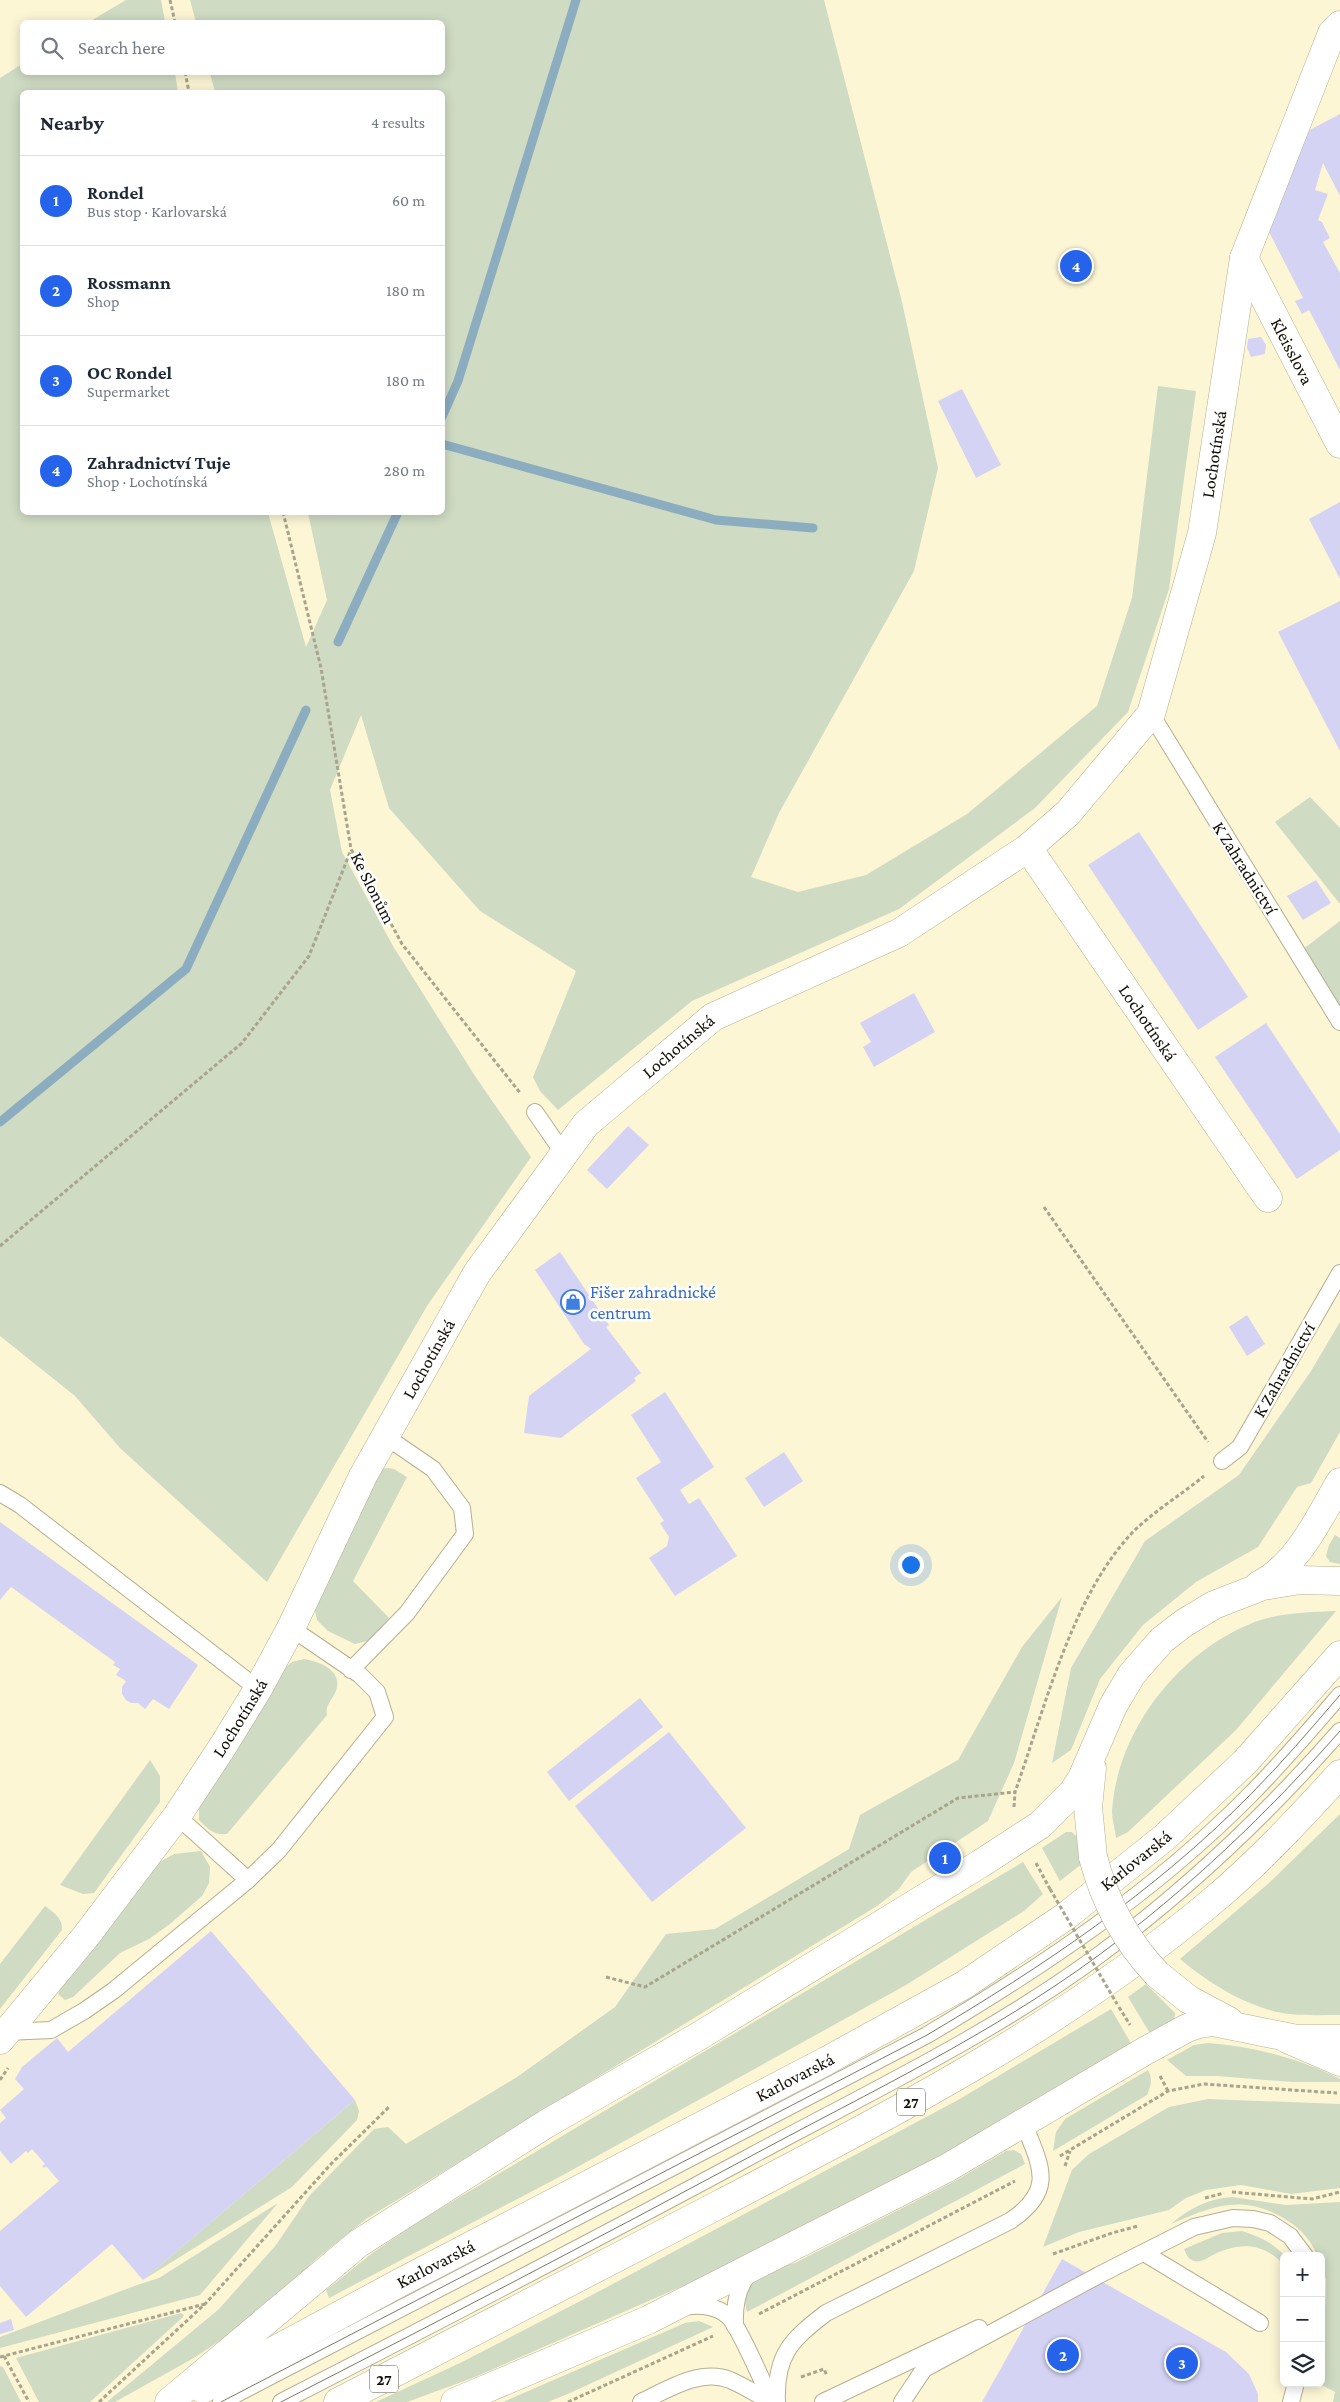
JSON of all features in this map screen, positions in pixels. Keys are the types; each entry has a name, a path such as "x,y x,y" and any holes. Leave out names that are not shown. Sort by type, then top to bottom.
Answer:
{"main road":[{"name":"Lochotínská","path":"3,2036 86,1936 177,1816 258,1689 290,1628 363,1476 477,1273 586,1124 713,1017 899,934 1028,848 1068,813 1151,714 1202,533 1244,258 1337,35"},
{"name":"Kleisslova","path":"1244,258 1340,444"},
{"name":"Lochotínská","path":"1028,848 1268,1198"},
{"path":"169,2402 359,2243 546,2124 699,2036 1022,1837 1054,1813 1073,1792 1082,1778 1113,1706 1128,1679 1162,1640 1200,1612 1276,1575 1287,1564 1308,1535 1340,1482"},
{"path":"1246,1591 1300,1580 1340,1581"},
{"name":"Karlovarská","path":"179,2402 403,2281 817,2065 964,1984 1066,1916 1165,1837 1245,1762 1340,1655"},
{"path":"1102,1730 1089,1790 1089,1824 1093,1857 1099,1879 1116,1920 1142,1958 1172,1987 1205,2010 1242,2027"},
{"name":"27","path":"338,2402 868,2127 1020,2039 1117,1976 1210,1904 1286,1833 1340,1774"},
{"path":"455,2402 668,2310 948,2168 1187,2028 1214,2022 1242,2027 1280,2037 1340,2062"},
{"path":"1280,2037 1306,2040 1340,2039"}],"lane":[{"name":"K Zahradnictví","path":"1151,714 1340,1022"},
{"path":"535,1112 564,1154"},
{"name":"K Zahradnictví","path":"1222,1462 1240,1447 1340,1273"},
{"path":"351,1670 407,1613 465,1534 462,1508 432,1470 385,1436"},
{"path":"0,1494 20,1506 258,1689"},
{"path":"3,2036 51,2030 84,2011 113,1991 248,1880 279,1850 385,1718 377,1692 360,1675 290,1628"},
{"name":"Karlovarská","path":"221,2402 927,2035 983,2002 1035,1969 1091,1929 1144,1889 1200,1841 1248,1797 1295,1748 1340,1695"},
{"path":"281,2402 701,2183 971,2037 1018,2008 1097,1956 1193,1879 1308,1767 1340,1731"},
{"path":"177,1816 248,1880"},
{"path":"777,2402 777,2385 785,2354 793,2340 826,2313 1020,2214 1031,2204 1039,2192 1042,2181 1041,2168 1024,2124"},
{"path":"902,2402 924,2369 1099,2274 1194,2227 1234,2218 1253,2219 1270,2223 1290,2236 1302,2252"},
{"path":"1144,2253 1260,2323"},
{"path":"735,2326 736,2300 741,2286 746,2276 758,2264"},
{"path":"668,2310 690,2306 706,2306 727,2315 735,2326 772,2402"},
{"path":"823,2402 983,2325"},
{"path":"641,2402 690,2380 716,2377 729,2380 772,2402"},
{"path":"1291,2402 1295,2387"}],"path":[{"path":"170,0 175,20"},
{"path":"186,75 189,90"},
{"name":"Ke Slonům","path":"284,515 321,668 351,849 402,944 535,1112"},
{"path":"0,1246 242,1043 309,956 351,849"},
{"path":"1022,1837 1014,1824 1015,1792 1070,1636 1100,1574 1133,1532 1222,1462 1044,1207"},
{"path":"606,1977 644,1987 958,1798 1015,1792"},
{"path":"1050,1889 1118,2004"},
{"path":"568,2402 735,2326 1041,2168 1168,2090 1204,2084 1340,2094"},
{"path":"99,2402 206,2303 331,2164 390,2106"},
{"path":"29,2402 2,2356 206,2303"}],"green space":[{"path":"126,0 161,0 165,20 92,20"},
{"path":"190,0 824,0 902,302 938,468 914,571 779,813 751,877 798,892 866,875 967,814 1097,706 1132,598 1158,386 1196,391 1169,589 1128,712 1035,808 899,909 692,1001 558,1110 540,1091 533,1077 576,971 480,911 389,808 361,715 330,790 342,852 393,946 475,1076 531,1157 427,1306 267,1582 120,1448 75,1396 0,1336 0,78 20,65 20,75 175,75 178,90 20,90 20,515 269,515 306,647 327,600 308,515 445,515 445,90 214,90 211,75 445,75 445,20 195,20"},
{"path":"1310,797 1340,828 1340,904 1275,822"},
{"path":"1340,921 1340,1015 1298,953"},
{"path":"1340,1322 1340,1432 1311,1483 1297,1487 1258,1547 1196,1582 1143,1625 1100,1679 1071,1750 1052,1763 1071,1668 1145,1541 1239,1475 1311,1371"},
{"path":"381,1469 394,1469 407,1477 353,1581 389,1618 371,1640 355,1644 328,1631 317,1620 314,1606"},
{"path":"1335,1535 1340,1538 1340,1564 1330,1562 1326,1556 1329,1545"},
{"path":"1062,1597 1014,1763 988,1821 911,1872 899,1889 877,1906 366,2219 315,2260 278,2297 227,2336 192,2359 115,2402 107,2402 219,2309 276,2245 310,2195 374,2129 388,2127 406,2144 517,2077 615,2007 666,1934 715,1929 849,1849 860,1815 958,1760 1022,1647"},
{"path":"1336,1611 1236,1730 1128,1832 1116,1838 1112,1811 1116,1782 1125,1753 1139,1725 1156,1699 1176,1676 1198,1655 1223,1637 1250,1624 1281,1615"},
{"path":"304,1659 324,1665 334,1673 337,1679 335,1693 328,1706 327,1715 227,1834 218,1834 212,1831 199,1820 199,1802 279,1673 292,1662"},
{"path":"150,1760 160,1776 160,1802 94,1893 83,1894 60,1885"},
{"path":"1340,1814 1340,2015 1291,2014 1263,2008 1219,1987 1180,1959 1269,1883"},
{"path":"1066,1832 1072,1832 1078,1838 1083,1863 1060,1881 1042,1848"},
{"path":"201,1851 210,1867 209,1883 202,1896 170,1924 149,1939 120,1953 73,1997 65,2000 58,1994 63,1984 160,1862 174,1854"},
{"path":"1023,1862 1043,1894 1024,1911 906,1985 563,2175 329,2298 326,2290 375,2251 426,2217"},
{"path":"45,1906 59,1919 62,1930 0,2009 0,1964"},
{"path":"1146,1984 1175,2013 1174,2021 1151,2035 1128,1997"},
{"path":"1111,2009 1132,2045 1012,2118 740,2261 475,2377 407,2402 376,2402 460,2363 594,2294 958,2100"},
{"path":"1208,2043 1259,2050 1293,2060 1340,2079 1340,2082 1292,2082 1217,2076 1186,2076 1167,2060 1194,2045"},
{"path":"1148,2070 1151,2082 1147,2095 1053,2151 1056,2132 1065,2119"},
{"path":"1208,2099 1340,2104 1340,2188 1291,2194 1241,2185 1206,2190 1186,2198 1169,2210 1079,2232 1043,2247 1072,2170 1089,2154 1169,2107"},
{"path":"355,2100 359,2111 357,2120 292,2187 143,2280"},
{"path":"1014,2150 1021,2154 1025,2164 747,2312 747,2291 754,2280 765,2271 777,2266 795,2263 953,2182 1006,2151"},
{"path":"1232,2197 1286,2205 1340,2202 1340,2402 1333,2402 1335,2392 1325,2387 1325,2252 1315,2252 1309,2240 1297,2228 1272,2212 1258,2207 1230,2205 1216,2207 1171,2224 1199,2205"},
{"path":"278,2203 200,2295 0,2348 0,2337 159,2278"},
{"path":"1242,2231 1260,2238 1281,2252 1280,2261 1268,2252 1250,2246 1232,2248 1199,2261 1192,2260 1186,2254 1184,2249 1222,2233"},
{"path":"181,2313 184,2315 183,2317 90,2402 39,2402 16,2358"},
{"path":"699,2321 713,2327 570,2393 548,2402 503,2402 685,2323"},
{"path":"0,2366 3,2367 21,2402 0,2402"}],"building":[{"path":"1340,114 1340,196 1323,163 1315,190 1328,194 1318,220 1322,222 1330,238 1323,242 1340,273 1340,370 1309,310 1302,314 1295,301 1303,298 1268,230 1306,132"},
{"path":"1261,337 1266,345 1265,354 1251,357 1247,348 1248,339"},
{"path":"962,389 1001,465 976,478 938,401"},
{"path":"1340,502 1340,579 1309,519"},
{"path":"1340,601 1340,751 1278,632"},
{"path":"1139,832 1248,997 1198,1030 1088,865"},
{"path":"1316,880 1331,903 1303,920 1287,896"},
{"path":"914,993 935,1032 874,1067 863,1047 871,1042 860,1023"},
{"path":"1266,1023 1340,1134 1340,1150 1297,1179 1215,1057"},
{"path":"628,1126 649,1145 607,1189 587,1170"},
{"path":"560,1252 609,1325 606,1327 641,1373 634,1378 636,1381 561,1438 524,1433 529,1396 591,1349 584,1344 535,1270"},
{"path":"1247,1315 1265,1344 1247,1356 1229,1327"},
{"path":"665,1392 714,1467 680,1490 689,1504 699,1498 737,1556 675,1596 649,1558 667,1546 669,1537 660,1523 664,1521 636,1478 661,1462 631,1415"},
{"path":"784,1452 803,1481 764,1507 745,1478"},
{"path":"0,1522 198,1665 169,1709 153,1699 145,1709 138,1703 131,1703 126,1700 122,1694 122,1687 126,1681 116,1675 120,1669 113,1665 115,1662 11,1587 0,1600"},
{"path":"640,1698 663,1727 569,1801 547,1772"},
{"path":"669,1732 746,1828 652,1902 575,1806"},
{"path":"211,1931 355,2100 143,2280 112,2244 26,2317 0,2286 0,2231 59,2181 46,2166 44,2168 42,2166 45,2164 32,2149 28,2153 26,2151 11,2164 0,2151 0,2123 6,2118 0,2110 24,2089 15,2079 22,2067 57,2038 68,2052"},
{"path":"1062,2259 1226,2352 1249,2374 1258,2394 1258,2402 982,2402"},
{"path":"11,2319 14,2330 0,2334 0,2323"}],"waterway":[{"path":"445,410 458,381 576,0"},
{"path":"445,445 716,520 813,528"},
{"path":"338,642 397,515"},
{"path":"0,1122 186,969 306,710"}],"tram line":[{"path":"221,2402 927,2035 970,2009 1096,1926 1175,1864 1213,1831 1261,1784 1340,1695"},
{"path":"281,2402 577,2249 886,2085 1016,2011 1099,1955 1164,1904 1255,1821 1313,1762 1340,1731"}],"place":[{"name":"Zahradnictví Tuje","path":"1076,266"},
{"name":"Fišer zahradnické centrum","path":"573,1302"},
{"name":"Rondel","path":"945,1858"},
{"name":"Rossmann","path":"1063,2355"},
{"name":"OC Rondel","path":"1182,2363"}]}
